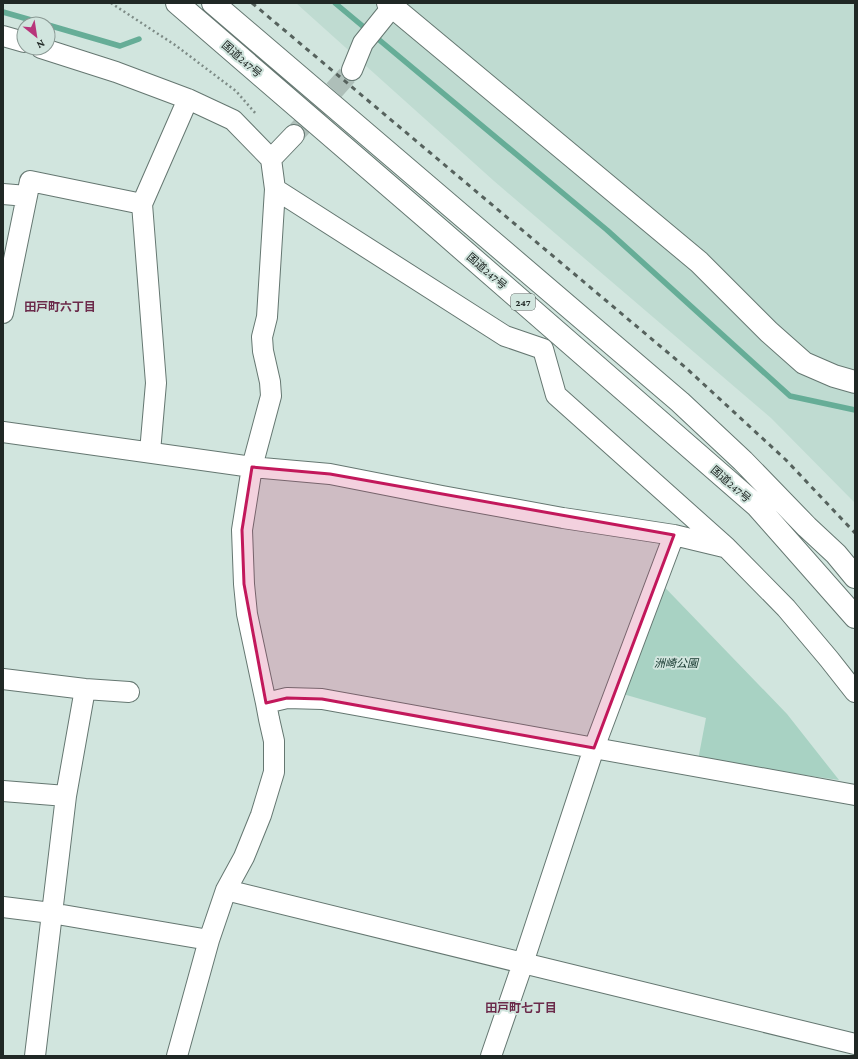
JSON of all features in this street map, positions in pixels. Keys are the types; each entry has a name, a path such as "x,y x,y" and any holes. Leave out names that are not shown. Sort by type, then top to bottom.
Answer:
{"main road":[{"name":"国道247号","path":"177,3 757,506 855,617"},
{"name":"国道247号","path":"213,3 680,402 744,461 807,527 836,554 855,577"},
{"path":"387,11 699,262 769,332 804,363 834,376 855,382"}],"street":[{"path":"352,70 363,43 387,11"},
{"path":"3,36 16,40"},
{"path":"56,53 116,72 188,100 233,120 271,159 275,189 267,317 262,337 271,396 252,467 242,530 244,584 247,614 274,741 274,772 261,816 244,856 226,890 209,940 177,1056"},
{"path":"150,452 156,382 142,204 188,100"},
{"path":"271,159 294,135"},
{"path":"4,305 30,181 142,204"},
{"path":"275,189 505,336 542,349 556,395 726,547 786,608 855,692"},
{"path":"3,194 27,196"},
{"path":"3,432 252,467 330,474 563,518 674,535 726,547"},
{"path":"491,1056 594,748 674,535"},
{"path":"3,680 129,692"},
{"path":"35,1056 66,796 85,689"},
{"path":"266,703 287,698 322,699 855,795"},
{"path":"3,791 66,796"},
{"path":"226,890 855,1044"},
{"path":"3,907 209,940"}],"path":[{"path":"111,3 168,40 236,91 260,118"}],"highlighted area":[{"path":"252,467 330,474 674,535 594,748 322,699 287,698 266,703 244,584 242,530"}],"shaded area":[{"path":"296,3 855,3 855,503 771,418 494,181"}],"green space":[{"name":"洲崎公園","path":"650,572 787,714 839,780 698,760 706,718 623,694"}],"waterway":[{"path":"335,3 607,230 790,396 855,410"},
{"path":"3,12 17,16"},
{"path":"56,27 120,46 139,39"}],"tunnel":[{"path":"294,135 352,70"}],"railway":[{"path":"252,3 685,367 786,460 855,533"}],"district":[{"name":"田戸町六丁目","path":"60,307"},
{"name":"田戸町七丁目","path":"521,1008"}]}
